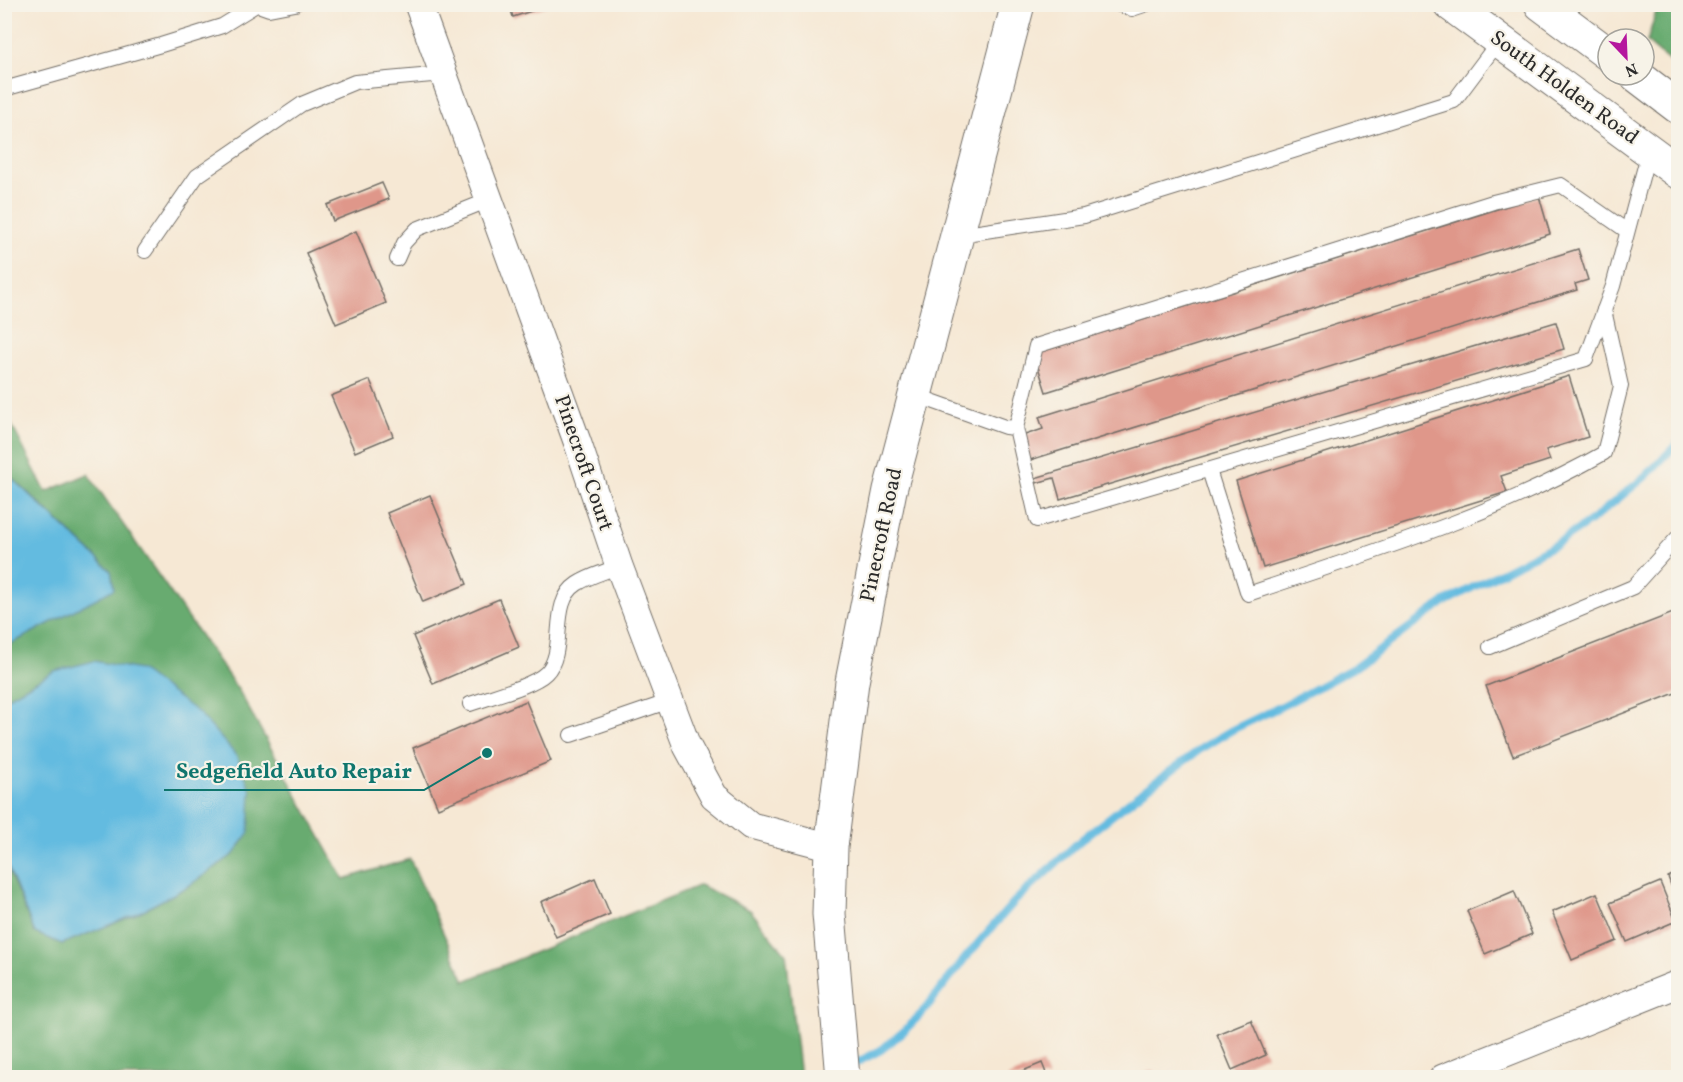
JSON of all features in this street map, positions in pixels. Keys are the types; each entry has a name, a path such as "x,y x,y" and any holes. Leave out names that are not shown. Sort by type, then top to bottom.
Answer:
{"street":[{"name":"Pinecroft Court","path":"418,4 578,444 619,566 687,746 714,796 751,826 831,847"},
{"name":"Pinecroft Road","path":"843,1077 829,914 831,847 852,682 890,490 1018,4"},
{"name":"South Holden Road","path":"1450,4 1678,172"},
{"path":"1541,4 1596,45"},
{"path":"1652,87 1678,107"},
{"path":"1443,1077 1678,984"}],"lane":[{"path":"4,89 222,26 256,5 269,9 295,4"},
{"path":"1117,4 1132,9 1147,4"},
{"path":"957,235 1084,216 1454,101 1499,41"},
{"path":"145,251 197,176 302,104 355,82 444,74"},
{"path":"1627,231 1561,186 1493,202 1036,346 1016,428 1037,520 1586,359 1613,286 1649,151"},
{"path":"397,259 404,243 417,230 489,200"},
{"path":"1209,470 1248,594 1437,529 1559,478 1604,453 1622,386 1604,309"},
{"path":"915,395 1005,427 1016,428"},
{"path":"1490,647 1633,587 1678,537"},
{"path":"470,704 537,680 547,673 554,662 562,604 566,595 576,584 619,566"},
{"path":"571,735 670,701"}],"green space":[{"path":"1658,5 1678,5 1678,69 1656,50 1656,27 1651,27"},
{"path":"5,412 46,492 88,474 239,691 344,879 410,859 465,981 700,885 750,910 786,954 800,1077 5,1077 4,860 35,933 62,944 134,915 187,887 234,854 54,672 5,699 5,647 113,588 111,571 5,471"}],"water":[{"path":"4,471 111,571 114,589 5,647"},
{"path":"94,661 140,670 199,713 236,755 251,790 249,833 234,854 187,887 134,915 62,944 35,933 5,860 5,699 54,671"}],"building":[{"path":"509,4 549,4 550,5 513,17"},
{"path":"382,183 389,199 333,221 327,205"},
{"path":"1539,196 1550,234 1046,392 1034,354"},
{"path":"356,231 386,303 336,324 306,253"},
{"path":"1578,249 1588,280 1575,284 1577,290 1030,460 1022,436 1043,429 1039,417"},
{"path":"1556,322 1564,349 1060,499 1054,478 1036,483 1035,478"},
{"path":"1569,376 1588,437 1546,450 1550,460 1501,476 1507,492 1263,568 1236,481"},
{"path":"370,380 393,436 355,452 331,396"},
{"path":"430,495 467,584 423,602 387,513"},
{"path":"499,599 519,647 433,684 413,636"},
{"path":"1678,611 1678,692 1513,756 1486,686"},
{"path":"526,701 551,761 438,808 413,748"},
{"path":"1678,872 1678,903 1668,877"},
{"path":"595,878 610,914 556,937 541,902"},
{"path":"1660,882 1676,921 1627,942 1610,903"},
{"path":"1514,891 1532,934 1485,954 1467,911"},
{"path":"1597,893 1617,941 1572,960 1552,912"},
{"path":"1251,1020 1266,1055 1232,1070 1217,1034"},
{"path":"1042,1063 1048,1078 1008,1078 1008,1077"},
{"path":"1153,1070 1156,1078 1134,1078 1134,1077"}],"waterway":[{"path":"850,1066 881,1050 903,1032 922,1013 966,957 1015,901 1081,840 1142,792 1202,748 1232,730 1357,666 1443,603 1558,543 1592,520 1646,476 1678,443"}],"place":[{"name":"Sedgefield Auto Repair","path":"487,753"}]}
